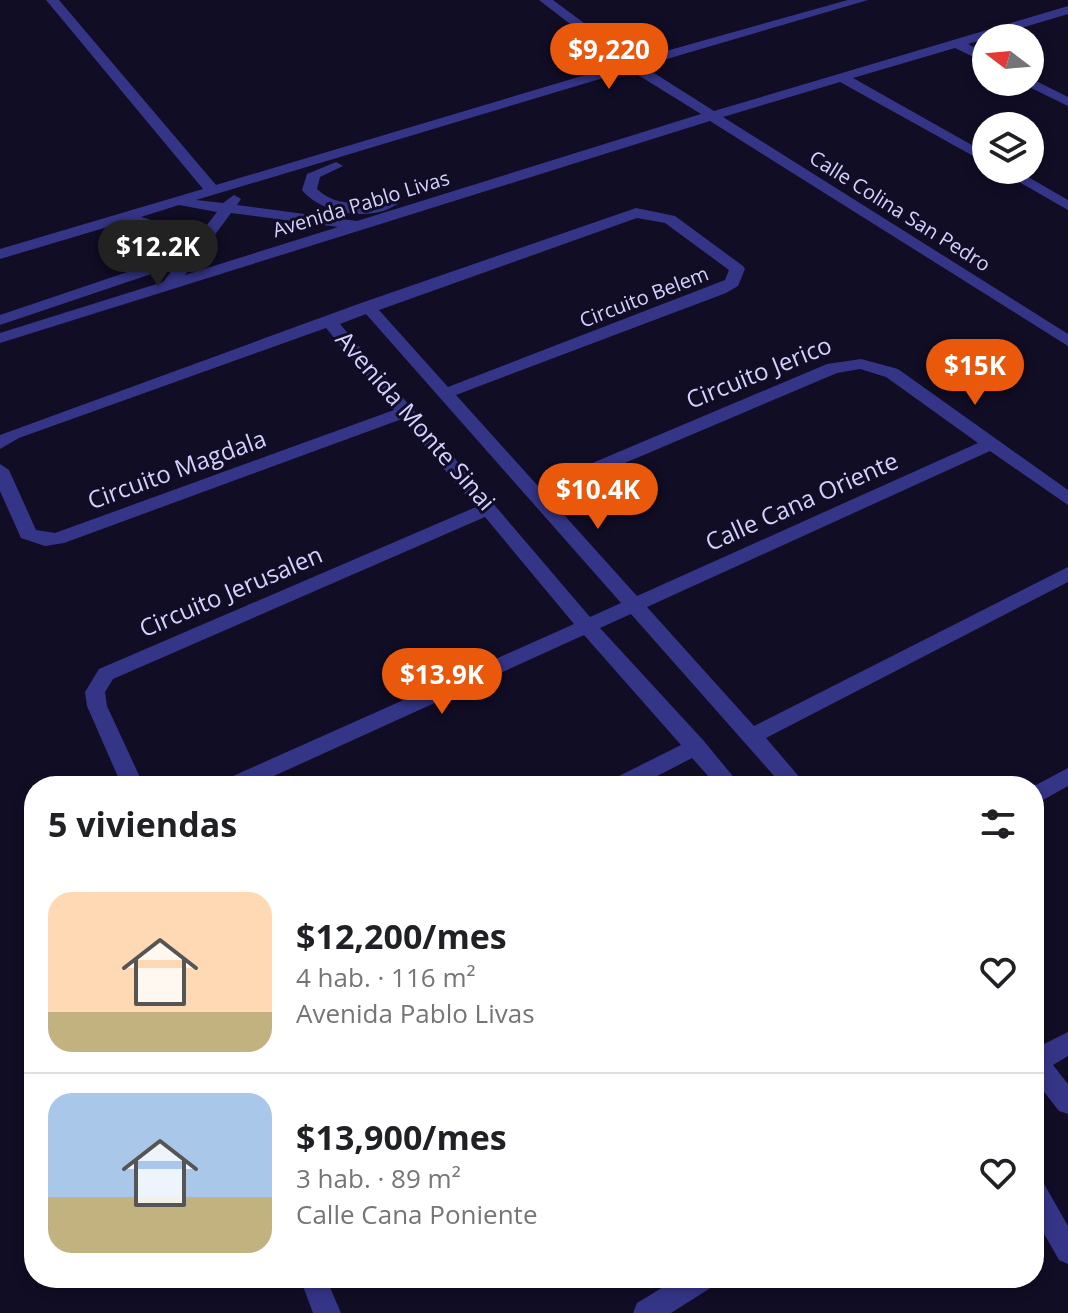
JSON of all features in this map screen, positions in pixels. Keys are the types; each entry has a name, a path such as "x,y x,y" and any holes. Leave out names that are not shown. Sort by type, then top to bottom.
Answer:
{"street":[{"path":"52,0 213,191"},
{"path":"547,2 565,0"},
{"path":"0,254 632,65 862,0"},
{"name":"Calle Colina San Pedro","path":"547,2 632,65 710,116 1068,341"},
{"path":"710,116 845,79 1067,11"},
{"path":"958,44 972,52"},
{"path":"845,79 972,151"},
{"path":"1044,89 1068,102"},
{"name":"Avenida Pablo Livas","path":"0,338 710,116"},
{"path":"401,134 395,148 314,174 309,190 322,202 354,209 374,207 462,180 492,184"},
{"path":"169,285 229,210 242,182"},
{"path":"1030,184 1068,206"},
{"path":"177,201 360,225"},
{"name":"Circuito Belem","path":"367,306 636,213 647,212 670,219 737,269 732,283 720,290 447,393"},
{"path":"0,320 160,266 173,256 174,247 169,239 150,223 137,219 115,220"},
{"name":"Avenida Monte Sinai","path":"722,776 588,627 328,320 367,306 787,776"},
{"path":"0,443 13,434 328,320"},
{"name":"Circuito Jerico","path":"537,493 847,364 861,364 892,373 1068,499"},
{"name":"Circuito Magdala","path":"0,470 28,534 57,539 407,411"},
{"name":"Calle Cana Oriente","path":"254,776 991,444"},
{"name":"Circuito Jerusalen","path":"128,776 97,706 95,692 106,674 490,508"},
{"path":"750,737 1068,574"},
{"path":"638,776 696,746"},
{"path":"1044,791 1068,776"},
{"path":"1044,1057 1068,1043"},
{"path":"1044,1073 1068,1103"},
{"path":"1044,1209 1068,1251"},
{"path":"317,1288 327,1313"},
{"path":"647,1313 686,1288"}]}
